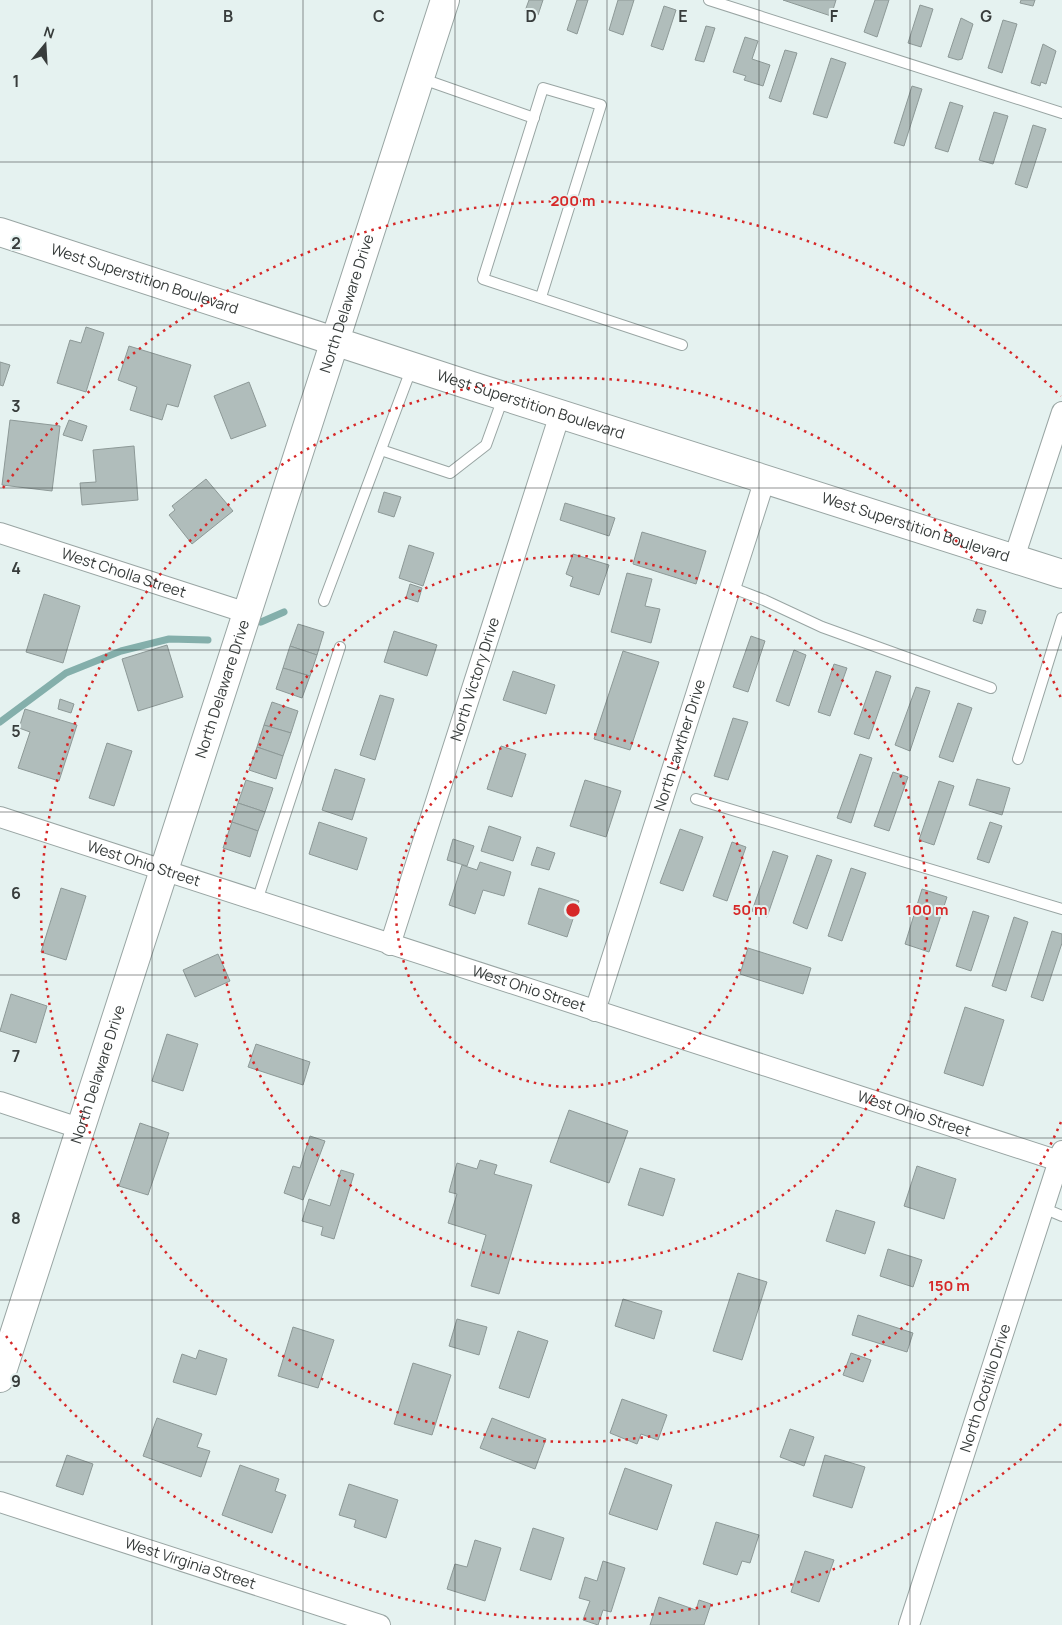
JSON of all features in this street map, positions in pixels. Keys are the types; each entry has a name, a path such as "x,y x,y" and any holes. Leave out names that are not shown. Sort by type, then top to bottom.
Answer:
{"street":[{"name":"North Delaware Drive","path":"0,1378 82,1129 445,0"},
{"name":"West Superstition Boulevard","path":"0,232 504,396 1062,574"},
{"path":"1014,558 1062,412"},
{"name":"North Victory Drive","path":"390,945 560,414"},
{"name":"North Lawther Drive","path":"595,1011 765,479"},
{"name":"West Cholla Street","path":"0,533 247,613"},
{"name":"West Ohio Street","path":"0,817 595,1011 1060,1156"},
{"path":"0,1102 82,1129"},
{"name":"North Ocotillo Drive","path":"909,1625 1060,1156"},
{"name":"West Virginia Street","path":"0,1502 380,1625"}],"lane":[{"path":"709,0 1062,113"},
{"path":"420,78 534,118"},
{"path":"541,297 601,105 543,88 483,279 682,345"},
{"path":"324,601 412,366"},
{"path":"381,450 450,473 486,445 504,396"},
{"path":"730,587 764,600 822,627 991,688"},
{"path":"1018,758 1059,637 1062,618"},
{"path":"257,901 340,647"},
{"path":"696,799 1062,909"},
{"path":"1044,1208 1062,1216"}],"building":[{"path":"529,0 543,0 538,15 525,11"},
{"path":"577,0 588,0 577,34 567,30"},
{"path":"618,0 634,0 623,35 609,30"},
{"path":"783,0 836,0 831,16"},
{"path":"875,0 889,0 877,37 864,32"},
{"path":"1021,0 1035,0 1033,6 1020,3"},
{"path":"920,5 933,9 921,47 908,43"},
{"path":"664,6 676,10 663,50 651,46"},
{"path":"961,18 973,24 962,59 958,60 948,57"},
{"path":"1003,20 1017,24 1002,73 988,68"},
{"path":"706,26 715,28 704,62 695,60"},
{"path":"745,37 758,41 752,59 770,65 763,86 744,80 746,76 733,72"},
{"path":"1043,44 1056,51 1046,84 1041,82 1040,86 1031,83"},
{"path":"785,50 797,53 781,102 769,98"},
{"path":"831,58 846,63 827,118 813,114"},
{"path":"912,86 922,89 904,146 894,143"},
{"path":"950,102 963,106 948,152 935,148"},
{"path":"994,112 1008,116 993,164 979,160"},
{"path":"1033,125 1046,129 1027,188 1015,184"},
{"path":"86,327 104,333 86,392 57,383 70,340 81,343"},
{"path":"129,346 191,365 178,407 167,404 162,420 130,410 137,387 118,380"},
{"path":"0,362 10,365 3,386 0,385"},
{"path":"249,382 266,426 231,439 214,396"},
{"path":"10,420 60,426 52,491 2,485"},
{"path":"69,420 87,426 82,441 63,435"},
{"path":"134,446 138,500 82,505 80,483 96,482 93,450"},
{"path":"206,479 233,511 192,544 169,515 175,510 172,506"},
{"path":"384,492 401,497 394,517 378,512"},
{"path":"565,503 615,518 609,536 560,520"},
{"path":"642,532 706,551 696,584 633,564"},
{"path":"409,545 434,553 423,586 399,578"},
{"path":"573,554 609,565 599,595 570,586 573,577 566,574"},
{"path":"627,573 652,579 645,606 660,609 651,643 611,632"},
{"path":"410,584 422,588 418,602 406,598"},
{"path":"44,594 80,606 63,663 26,652"},
{"path":"977,609 986,611 982,624 973,621"},
{"path":"298,624 324,632 317,655 290,646"},
{"path":"394,631 437,645 427,676 384,662"},
{"path":"751,636 765,641 748,692 733,687"},
{"path":"167,645 183,697 138,711 122,659"},
{"path":"290,646 317,655 310,676 283,668"},
{"path":"794,650 806,655 789,706 776,701"},
{"path":"623,651 659,662 630,750 594,739"},
{"path":"834,664 847,668 830,716 818,712"},
{"path":"283,668 310,676 302,698 276,689"},
{"path":"513,671 555,685 546,714 503,700"},
{"path":"876,671 891,676 869,739 854,734"},
{"path":"916,687 930,691 910,751 895,745"},
{"path":"380,695 394,699 375,760 360,755"},
{"path":"60,699 74,704 71,713 58,709"},
{"path":"272,702 298,711 291,733 264,725"},
{"path":"958,703 972,708 953,762 939,757"},
{"path":"25,709 77,725 59,781 18,768 30,732 19,728"},
{"path":"733,718 748,722 728,780 714,776"},
{"path":"264,725 291,733 283,756 257,747"},
{"path":"107,743 132,751 114,806 89,798"},
{"path":"501,746 526,754 512,797 487,789"},
{"path":"257,747 283,756 276,779 249,770"},
{"path":"860,754 872,758 851,823 837,818"},
{"path":"335,769 365,779 352,820 322,810"},
{"path":"893,772 908,777 889,831 874,826"},
{"path":"977,779 1010,788 1002,815 969,805"},
{"path":"246,780 273,788 265,812 238,803"},
{"path":"585,780 621,791 606,837 570,826"},
{"path":"939,781 954,786 934,845 919,840"},
{"path":"238,803 265,812 258,831 232,822"},
{"path":"232,822 258,831 250,857 223,848"},
{"path":"319,822 367,838 357,870 309,854"},
{"path":"990,822 1002,826 989,863 977,859"},
{"path":"489,826 521,837 513,861 481,851"},
{"path":"680,829 703,837 683,891 660,883"},
{"path":"453,839 474,846 467,866 447,860"},
{"path":"732,842 746,847 727,901 713,896"},
{"path":"537,847 555,853 549,870 531,865"},
{"path":"773,851 788,856 767,917 752,911"},
{"path":"817,855 832,860 807,929 793,923"},
{"path":"480,862 511,872 504,896 483,890 475,914 449,905 462,865 477,870"},
{"path":"851,868 866,873 842,941 828,936"},
{"path":"61,888 86,896 66,960 41,952"},
{"path":"539,888 579,901 567,937 528,924"},
{"path":"922,889 947,897 929,952 905,944"},
{"path":"973,911 989,916 971,971 956,966"},
{"path":"1014,917 1028,922 1006,991 992,986"},
{"path":"1052,931 1062,934 1062,943 1043,1001 1031,997"},
{"path":"748,948 811,968 803,994 740,974"},
{"path":"218,954 230,981 195,997 183,970"},
{"path":"11,994 47,1006 36,1043 0,1031"},
{"path":"965,1007 1004,1020 983,1086 944,1073"},
{"path":"167,1034 198,1044 183,1091 152,1081"},
{"path":"256,1044 310,1062 303,1085 248,1067"},
{"path":"569,1110 628,1131 609,1183 550,1162"},
{"path":"140,1123 169,1133 148,1195 119,1186"},
{"path":"310,1136 325,1141 303,1200 284,1193 293,1166 300,1168"},
{"path":"480,1160 497,1165 494,1174 532,1185 499,1294 471,1286 486,1235 448,1223 457,1194 449,1192 457,1163 477,1169"},
{"path":"917,1166 956,1179 944,1219 904,1206"},
{"path":"640,1168 675,1179 663,1216 628,1205"},
{"path":"341,1170 354,1174 334,1239 321,1235 323,1227 302,1221 309,1199 330,1206"},
{"path":"836,1210 875,1222 865,1254 826,1241"},
{"path":"888,1249 922,1260 913,1287 880,1276"},
{"path":"738,1273 767,1282 742,1360 713,1351"},
{"path":"623,1299 662,1311 654,1339 615,1326"},
{"path":"858,1315 913,1333 907,1352 852,1335"},
{"path":"457,1319 487,1327 479,1355 449,1346"},
{"path":"293,1327 334,1340 318,1388 278,1376"},
{"path":"518,1331 548,1341 529,1398 499,1388"},
{"path":"199,1350 227,1359 216,1395 173,1382 182,1354 196,1359"},
{"path":"851,1353 871,1360 863,1382 843,1375"},
{"path":"413,1363 451,1375 432,1435 394,1424"},
{"path":"622,1399 667,1415 658,1440 641,1434 637,1444 610,1433"},
{"path":"157,1418 202,1434 197,1447 210,1451 201,1477 143,1456"},
{"path":"492,1418 546,1439 535,1469 480,1448"},
{"path":"790,1429 814,1437 804,1466 780,1457"},
{"path":"67,1455 93,1464 83,1495 56,1486"},
{"path":"825,1455 865,1467 852,1508 813,1496"},
{"path":"240,1465 279,1479 275,1491 286,1495 272,1533 222,1515"},
{"path":"625,1468 672,1485 657,1530 609,1514"},
{"path":"349,1484 398,1500 386,1538 354,1527 356,1520 339,1515"},
{"path":"716,1522 759,1535 750,1563 742,1561 737,1575 703,1564"},
{"path":"533,1528 564,1538 551,1580 520,1570"},
{"path":"475,1540 501,1548 485,1601 447,1589 455,1564 467,1567"},
{"path":"805,1551 834,1560 819,1602 791,1592"},
{"path":"603,1561 625,1568 611,1612 603,1610 598,1625 583,1620 590,1601 579,1598 585,1577 597,1581"},
{"path":"659,1597 696,1610 699,1600 711,1604 704,1625 650,1625"}],"waterway":[{"path":"261,622 284,612"},
{"path":"0,722 66,673 121,651 169,639 208,640"}]}
